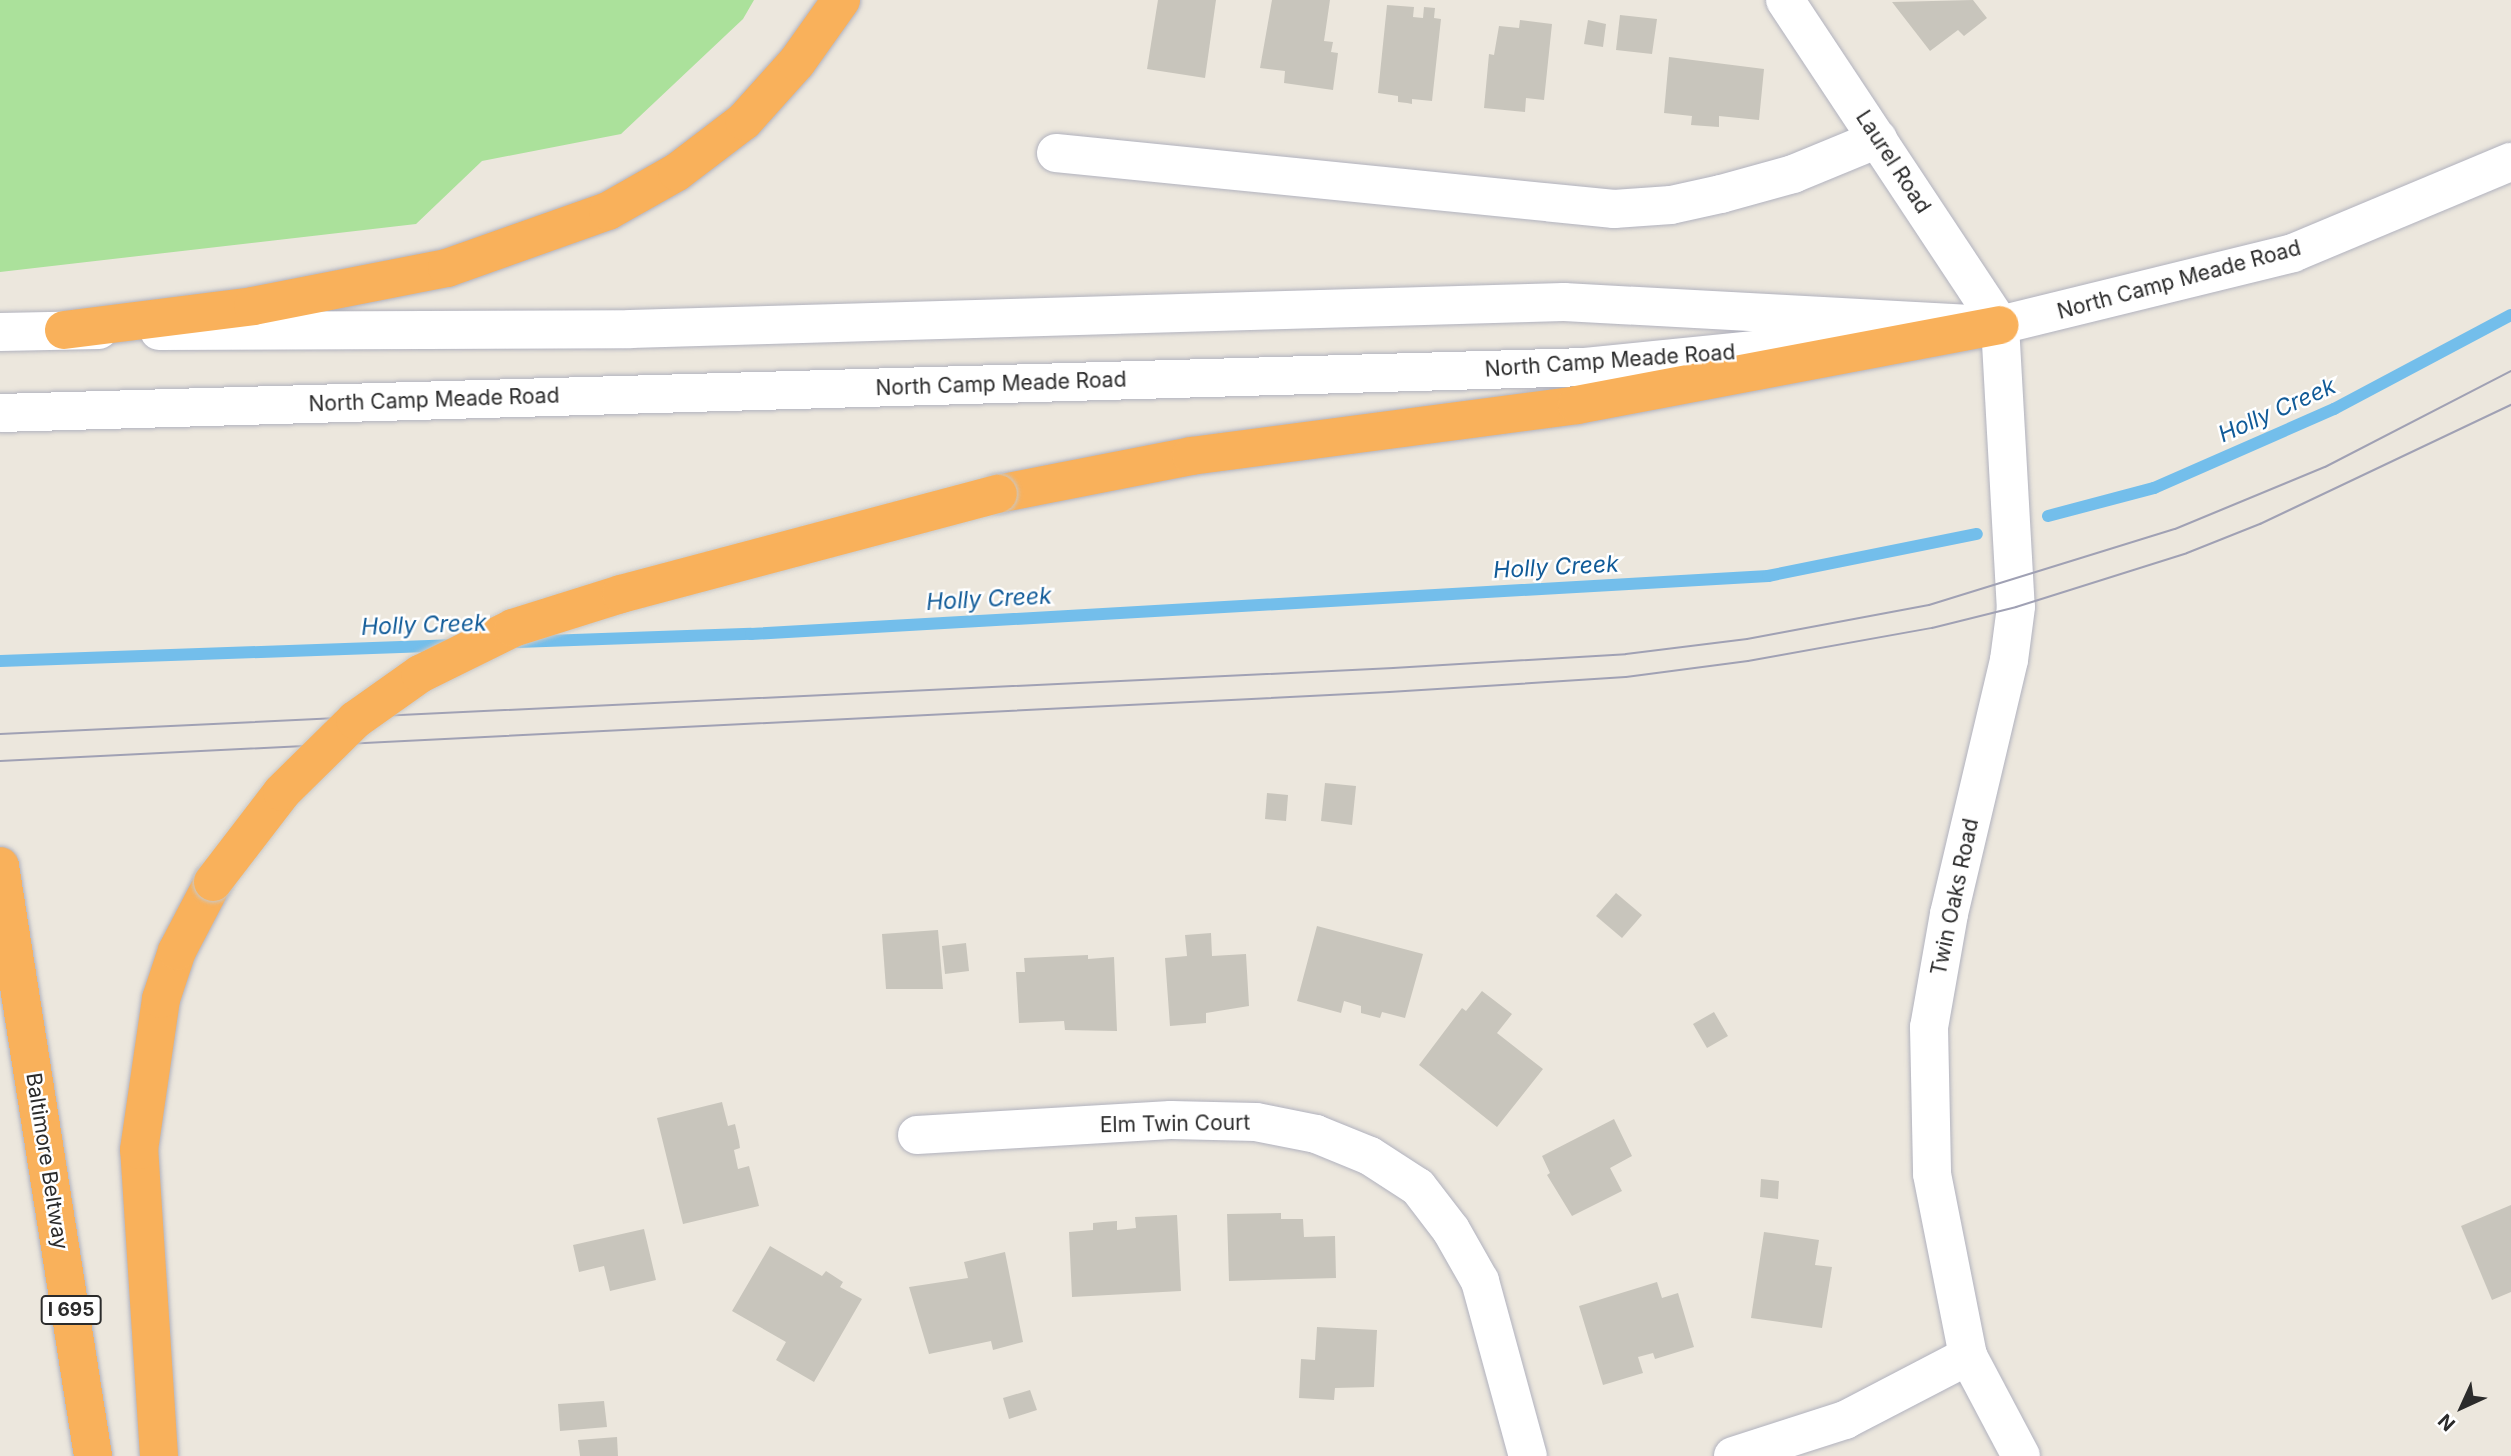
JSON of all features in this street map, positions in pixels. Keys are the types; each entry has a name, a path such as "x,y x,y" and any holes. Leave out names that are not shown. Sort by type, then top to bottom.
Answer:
{"highway":[{"path":"64,330 253,306 447,268 608,211 677,172 744,121 797,62 841,0"},
{"path":"159,1456 139,1150 161,999 177,951 214,883 282,792 355,720 420,674 513,628 621,594 998,494 1191,456 1577,405 2000,326"},
{"name":"Baltimore Beltway","path":"1,869 93,1456"}],"main road":[{"name":"Laurel Road","path":"1785,0 2000,326"},
{"path":"1056,153 1614,209 1671,205 1721,194 1793,174 1878,139"},
{"name":"North Camp Meade Road","path":"0,413 1584,367 2000,326 2292,253 2511,162"},
{"name":"North Camp Meade Road","path":"0,332 630,329 1564,302 2000,326"},
{"name":"Twin Oaks Road","path":"2000,326 2016,607 2009,660 1949,914 1929,1027 1932,1174 1968,1356 2021,1456"},
{"name":"Elm Twin Court","path":"917,1135 1171,1120 1256,1122 1317,1134 1370,1156 1418,1186 1451,1230 1480,1281 1528,1456"},
{"path":"1733,1456 1845,1420 1968,1356"}],"green space":[{"path":"0,0 754,0 743,19 621,134 482,161 416,224 0,272"}],"building":[{"path":"1158,0 1216,0 1205,78 1147,69"},
{"path":"1272,0 1330,0 1324,41 1333,42 1331,52 1338,53 1333,90 1284,83 1285,71 1260,68"},
{"path":"1973,0 1987,18 1964,36 1958,30 1930,51 1892,2"},
{"path":"1387,5 1414,7 1413,17 1423,18 1424,7 1435,8 1434,18 1441,19 1432,101 1412,99 1412,104 1398,102 1398,96 1378,93"},
{"path":"1620,15 1657,19 1652,54 1616,50"},
{"path":"1520,20 1552,24 1544,100 1526,98 1525,112 1484,108 1489,54 1494,55 1499,26 1519,28"},
{"path":"1588,20 1606,24 1603,47 1584,44"},
{"path":"1669,57 1764,69 1759,120 1719,116 1719,127 1691,125 1692,116 1664,113"},
{"path":"1325,783 1356,786 1352,825 1321,821"},
{"path":"1267,793 1288,795 1286,821 1265,819"},
{"path":"1616,893 1642,915 1622,938 1596,916"},
{"path":"1317,926 1423,954 1405,1018 1382,1012 1380,1018 1361,1013 1361,1006 1344,1001 1341,1013 1297,1001"},
{"path":"938,930 943,989 886,989 882,934"},
{"path":"1211,933 1212,956 1246,954 1249,1006 1206,1013 1206,1023 1170,1026 1165,958 1187,956 1185,935"},
{"path":"966,943 969,971 945,974 942,946"},
{"path":"1088,955 1088,959 1114,957 1117,1031 1065,1030 1064,1021 1019,1023 1016,972 1025,972 1024,958"},
{"path":"1482,991 1512,1014 1497,1033 1543,1069 1497,1127 1419,1065 1462,1008 1466,1011"},
{"path":"1714,1012 1728,1036 1707,1048 1693,1024"},
{"path":"722,1102 728,1126 735,1124 740,1148 734,1150 738,1169 749,1166 759,1206 683,1224 657,1118"},
{"path":"1614,1119 1632,1156 1610,1168 1622,1191 1572,1216 1547,1175 1550,1173 1542,1156"},
{"path":"1761,1179 1779,1181 1778,1199 1760,1197"},
{"path":"2511,1205 2511,1292 2492,1300 2461,1226"},
{"path":"1281,1213 1281,1219 1303,1219 1304,1237 1335,1236 1336,1278 1229,1281 1227,1214"},
{"path":"1177,1215 1181,1291 1072,1297 1069,1232 1093,1230 1093,1223 1117,1221 1117,1230 1136,1228 1135,1217"},
{"path":"644,1229 656,1280 610,1291 604,1266 579,1272 573,1245"},
{"path":"1764,1232 1819,1240 1815,1265 1832,1267 1822,1328 1751,1318"},
{"path":"770,1246 822,1276 826,1271 843,1282 840,1287 862,1299 814,1382 776,1360 786,1342 732,1311"},
{"path":"1005,1252 1023,1342 993,1350 991,1341 929,1354 909,1287 968,1278 964,1262"},
{"path":"1657,1282 1662,1298 1678,1293 1694,1347 1655,1359 1653,1353 1638,1357 1643,1373 1603,1385 1579,1306"},
{"path":"1317,1327 1377,1330 1374,1387 1335,1388 1334,1400 1299,1398 1301,1359 1315,1360"},
{"path":"1030,1390 1037,1410 1009,1419 1003,1398"},
{"path":"604,1401 607,1427 560,1431 558,1404"},
{"path":"617,1437 618,1456 580,1456 578,1440"}],"waterway":[{"name":"Holly Creek","path":"2048,516 2154,488 2334,409 2511,315"},
{"name":"Holly Creek","path":"517,642 751,634 1768,576 1977,534"},
{"name":"Holly Creek","path":"0,661 450,645"}],"tram line":[{"path":"0,734 1393,668 1626,654 1747,639 1929,605 2175,529 2325,467 2511,371"},
{"path":"0,761 1389,692 1626,677 1748,661 1932,628 2016,607 2187,553 2260,524 2511,405"}]}
